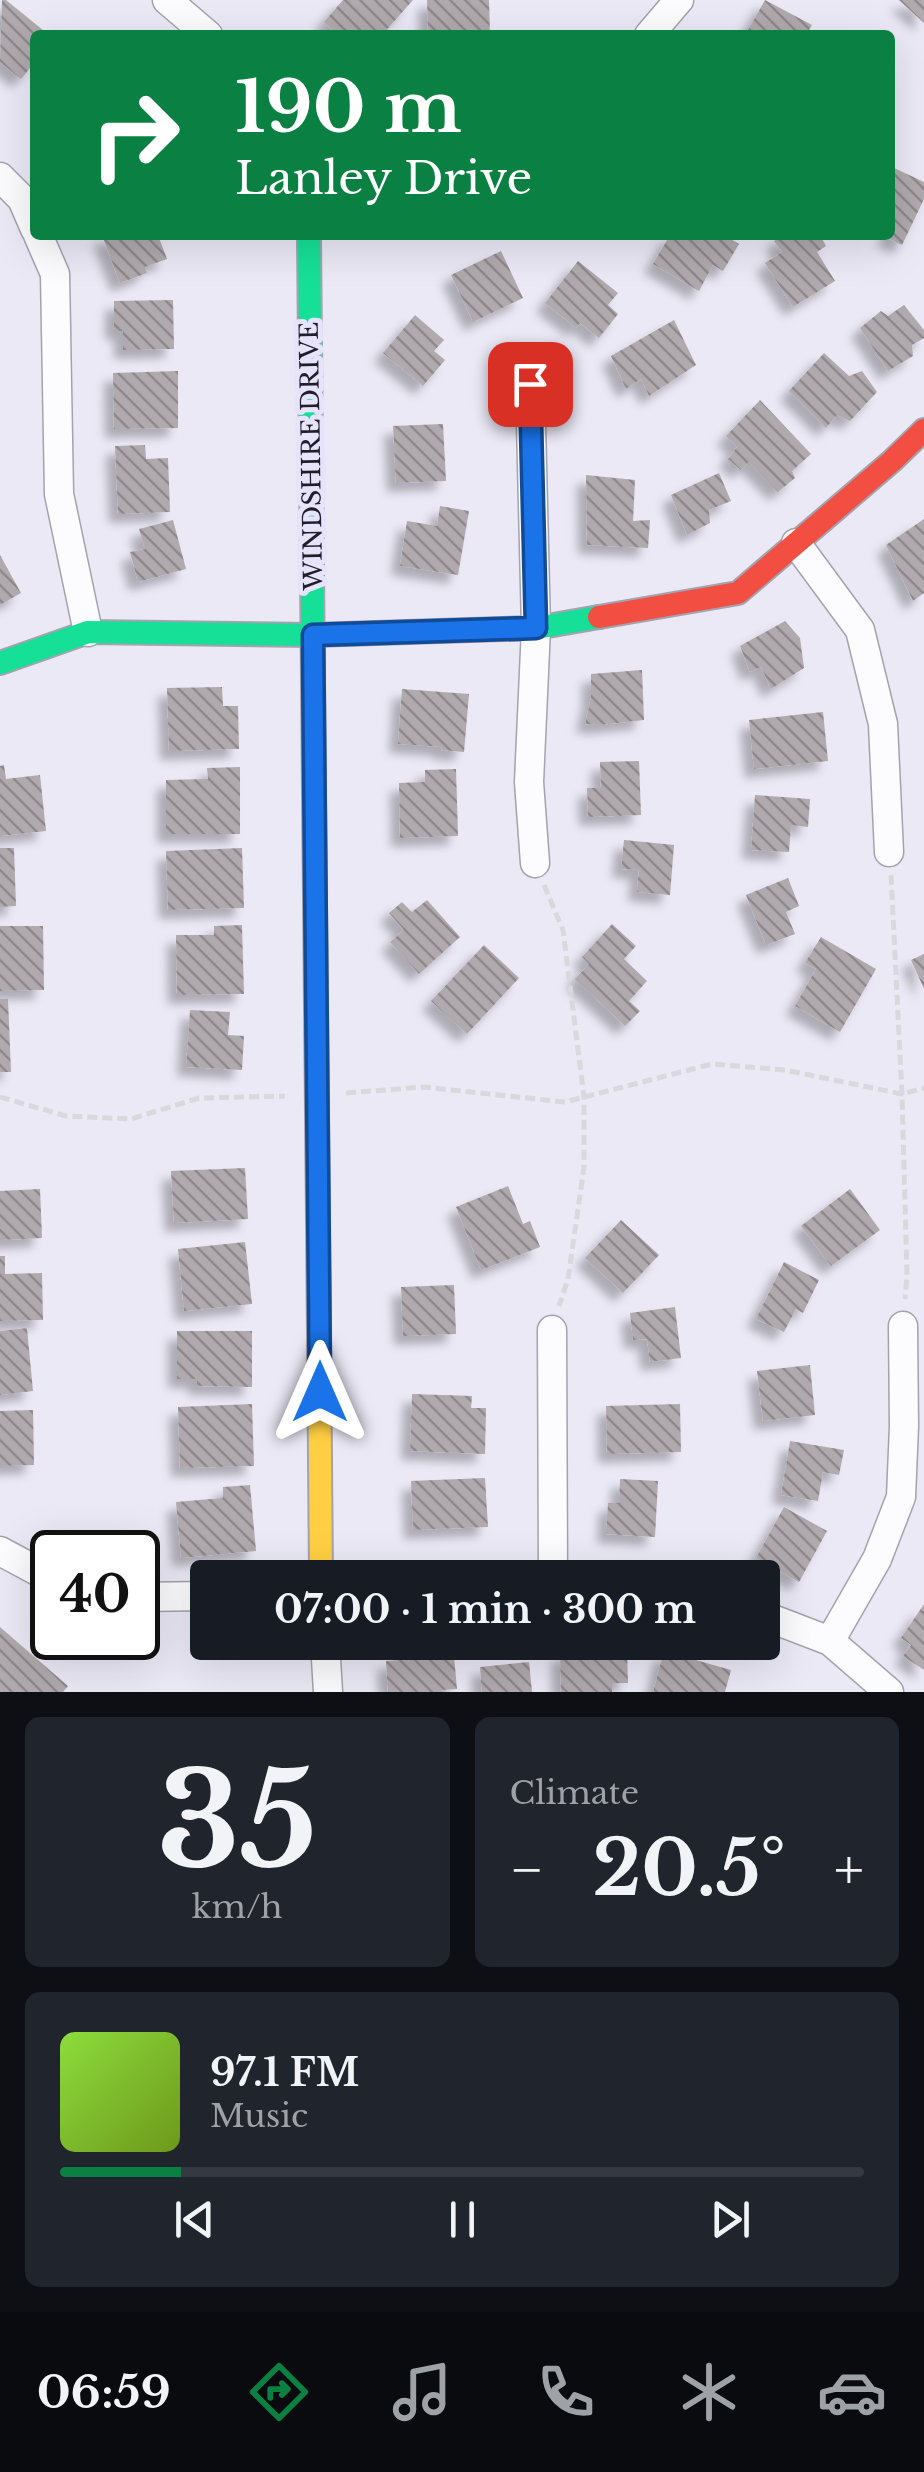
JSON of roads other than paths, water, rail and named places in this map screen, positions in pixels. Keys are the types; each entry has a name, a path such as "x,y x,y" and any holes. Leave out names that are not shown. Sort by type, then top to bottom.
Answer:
{"street":[{"path":"167,0 202,30"},
{"path":"654,30 679,0"},
{"path":"0,176 22,199 30,218"},
{"path":"39,240 54,274 59,494 88,632"},
{"name":"WINDSHIRE DRIVE","path":"310,240 321,1560"},
{"path":"530,384 536,628 529,782 535,863"},
{"path":"0,663 88,632 313,635 536,628 738,593 924,430"},
{"path":"796,543 860,630 884,724 890,852"},
{"path":"830,1641 876,1559 901,1497 903,1326"},
{"path":"552,1330 553,1560"},
{"path":"0,1550 30,1567"},
{"path":"160,1597 190,1596"},
{"path":"780,1622 830,1641 889,1692"},
{"path":"325,1660 328,1692"}]}
